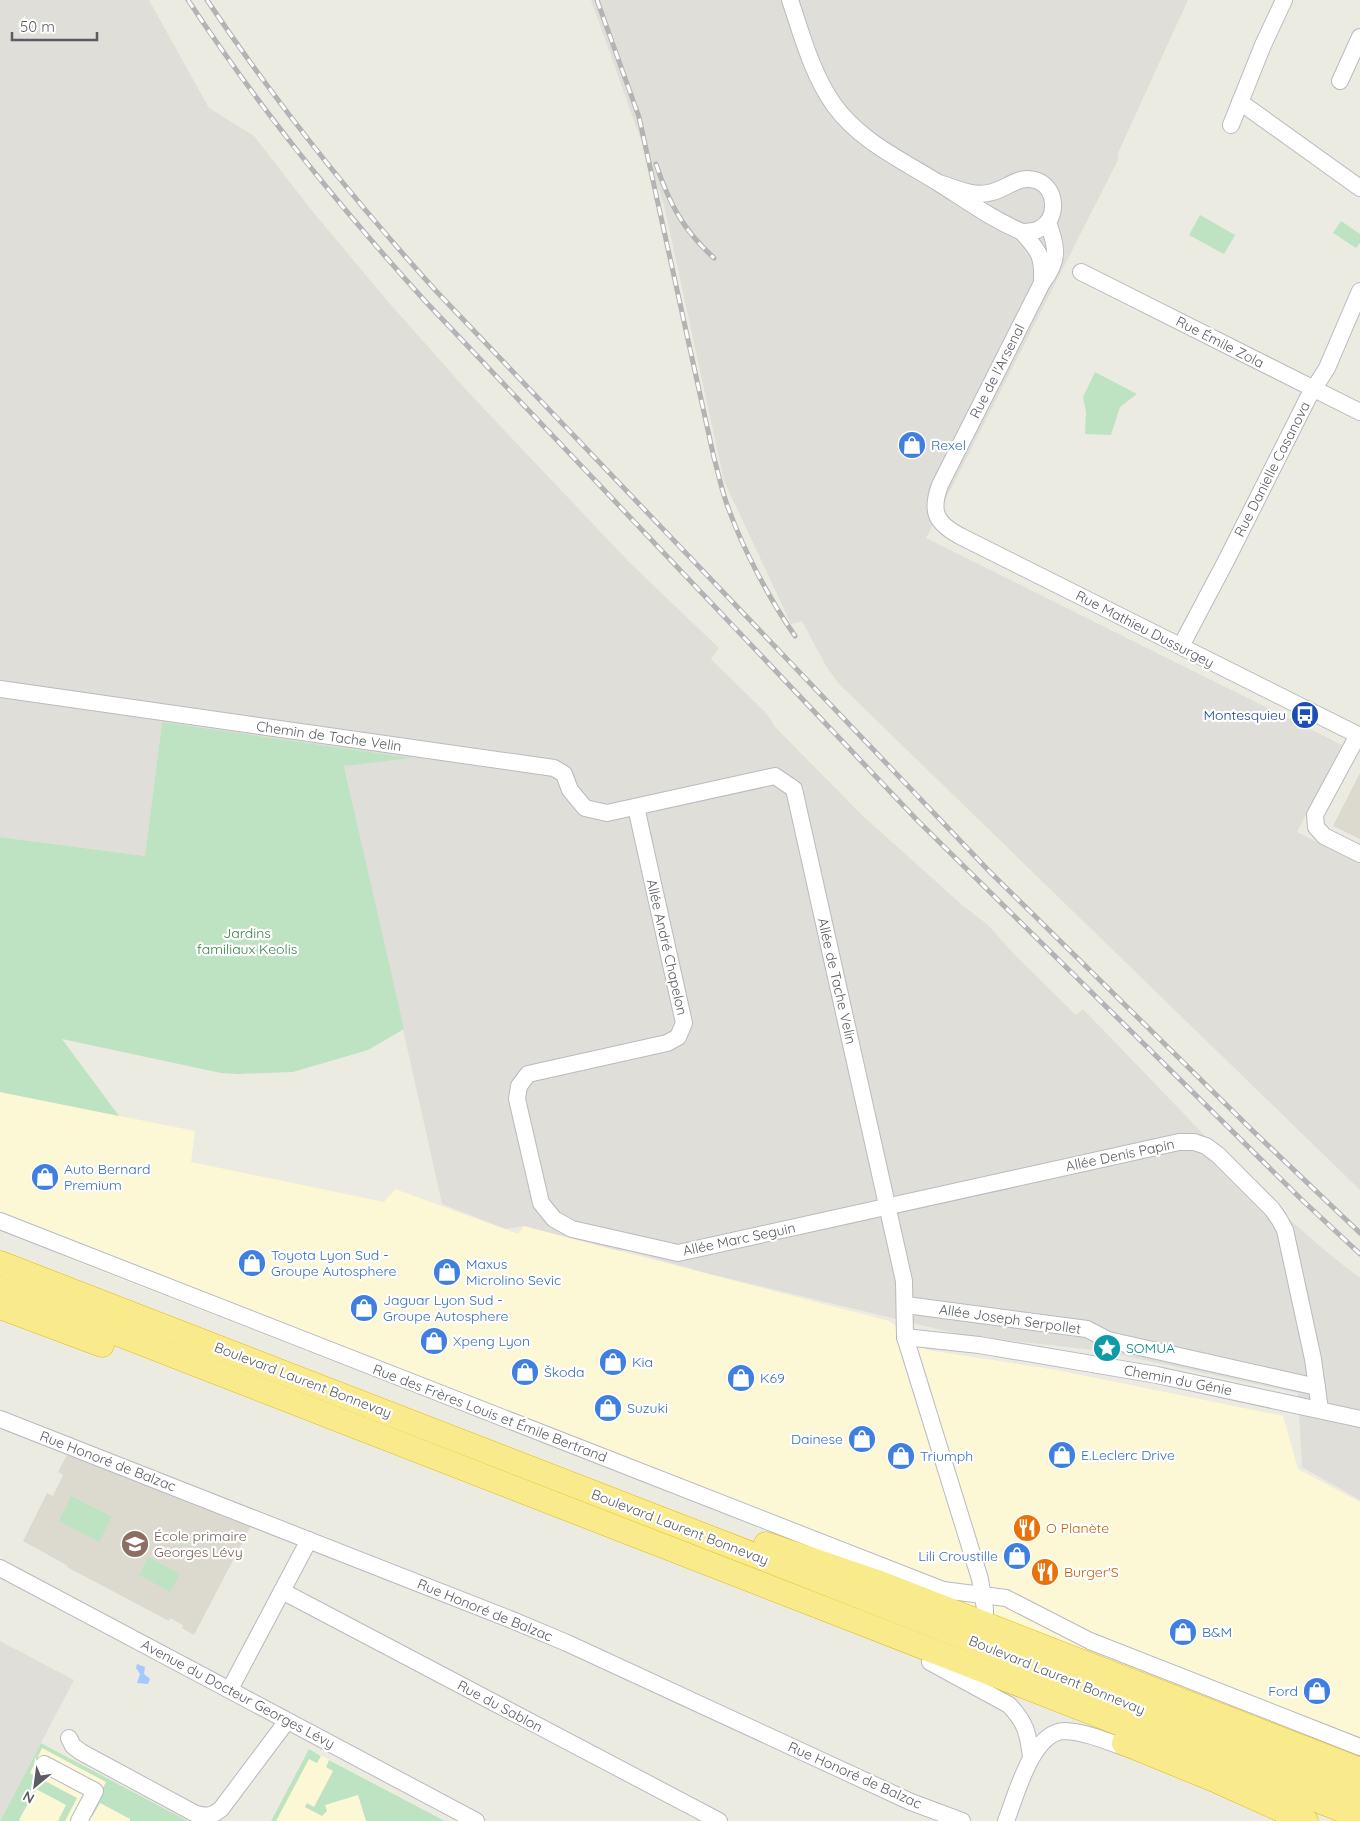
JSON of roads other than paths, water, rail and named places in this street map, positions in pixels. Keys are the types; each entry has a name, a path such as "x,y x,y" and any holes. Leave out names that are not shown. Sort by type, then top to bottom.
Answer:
{"highway":[{"path":"0,1248 96,1288 104,1303"},
{"name":"Boulevard Laurent Bonnevay","path":"0,1263 1360,1794"},
{"name":"Boulevard Laurent Bonnevay","path":"0,1288 1360,1817"},
{"path":"0,1307 296,1414 325,1415"},
{"path":"597,1495 632,1496 877,1582 1360,1770"},
{"path":"861,1622 930,1662 1306,1821"}],"street":[{"path":"790,0 816,74 841,114 867,139 963,200 1022,232 1041,228 1048,222 1053,209 1052,196 1046,187 1037,180 1026,178 1016,180 989,193 972,194 939,184"},
{"path":"1231,125 1284,0"},
{"path":"1340,81 1360,37"},
{"path":"1240,102 1360,188"},
{"name":"Rue de l'Arsenal","path":"936,515 934,502 940,485 1042,283 1052,271 1056,257 1056,246 1048,222"},
{"name":"Rue de l'Arsenal","path":"1022,232 1040,253 1042,283"},
{"name":"Rue Émile Zola","path":"1081,272 1360,412"},
{"name":"Rue Danielle Casanova","path":"1181,646 1314,389 1327,368 1360,291"},
{"name":"Rue Mathieu Dussurgey","path":"936,515 943,525 960,536 1359,736"},
{"name":"Chemin de Tache Velin","path":"0,690 554,768 564,774 570,790 585,808 607,813 636,808"},
{"path":"1359,736 1316,815 1316,827 1324,836 1360,854"},
{"name":"Allée de Tache Velin","path":"636,808 775,776 794,789 904,1281 906,1305 905,1337 984,1596 985,1624"},
{"name":"Allée André Chapelon","path":"541,1203 517,1099 519,1086 528,1074 667,1043 678,1037 684,1023 636,808"},
{"name":"Allée Denis Papin","path":"887,1207 1179,1142 1194,1142 1206,1146 1218,1155 1272,1209 1285,1230 1313,1359 1320,1410"},
{"name":"Allée Marc Seguin","path":"541,1203 554,1219 572,1229 678,1253 887,1207"},
{"name":"Rue des Frères Louis et Émile Bertrand","path":"0,1221 944,1590 1006,1598 1090,1641 1360,1747"},
{"name":"Allée Joseph Serpollet","path":"906,1305 1087,1329 1108,1340 1317,1387"},
{"name":"Chemin du Génie","path":"905,1337 979,1345 1148,1373 1360,1419"},
{"name":"Rue Honoré de Balzac","path":"0,1419 567,1644 911,1802 962,1821"},
{"path":"230,1689 308,1540"},
{"name":"Avenue du Docteur Georges Lévy","path":"0,1568 476,1821"},
{"name":"Rue du Sablon","path":"282,1591 719,1821"},
{"path":"930,1662 1009,1705 1020,1716 1027,1730 1031,1756"},
{"path":"69,1738 73,1746 80,1752 194,1813 205,1816 213,1815 221,1809 287,1721"},
{"path":"1006,1821 1031,1756 1055,1732 1064,1731 1092,1737 1175,1764"},
{"path":"44,1764 95,1791 79,1821"}],"water":[{"path":"137,1664 145,1667 144,1674 150,1679 148,1684 137,1683 140,1674 136,1668"}],"railway":[{"path":"188,0 243,79 300,155 361,229 425,301 917,820 1301,1199 1360,1254"},
{"path":"207,0 260,76 316,150 436,291 990,872 1255,1133 1360,1233"},
{"path":"597,0 639,117 724,497 735,526 758,575 795,636"},
{"path":"656,164 666,191 678,215 703,248 714,258"}],"place":[{"name":"Rexel","path":"912,445"},
{"name":"Montesquieu","path":"1305,715"},
{"name":"Auto Bernard Premium","path":"45,1177"},
{"name":"Toyota Lyon Sud - Groupe Autosphere","path":"252,1263"},
{"name":"Maxus Microlino Sevic","path":"447,1272"},
{"name":"Jaguar Lyon Sud - Groupe Autosphere","path":"364,1308"},
{"name":"Xpeng Lyon","path":"434,1341"},
{"name":"SOMUA","path":"1107,1348"},
{"name":"Kia","path":"613,1362"},
{"name":"Škoda","path":"525,1372"},
{"name":"K69","path":"741,1378"},
{"name":"Suzuki","path":"608,1408"},
{"name":"Dainese","path":"862,1439"},
{"name":"E.Leclerc Drive","path":"1062,1455"},
{"name":"Triumph","path":"901,1456"},
{"name":"O Planète","path":"1027,1528"},
{"name":"École primaire Georges Lévy","path":"135,1544"},
{"name":"Lili Croustille","path":"1017,1556"},
{"name":"Burger'S","path":"1045,1572"},
{"name":"B&M","path":"1183,1632"},
{"name":"Ford","path":"1317,1691"}],"park label":[{"name":"Jardins familiaux Keolis","path":"247,942"}]}
